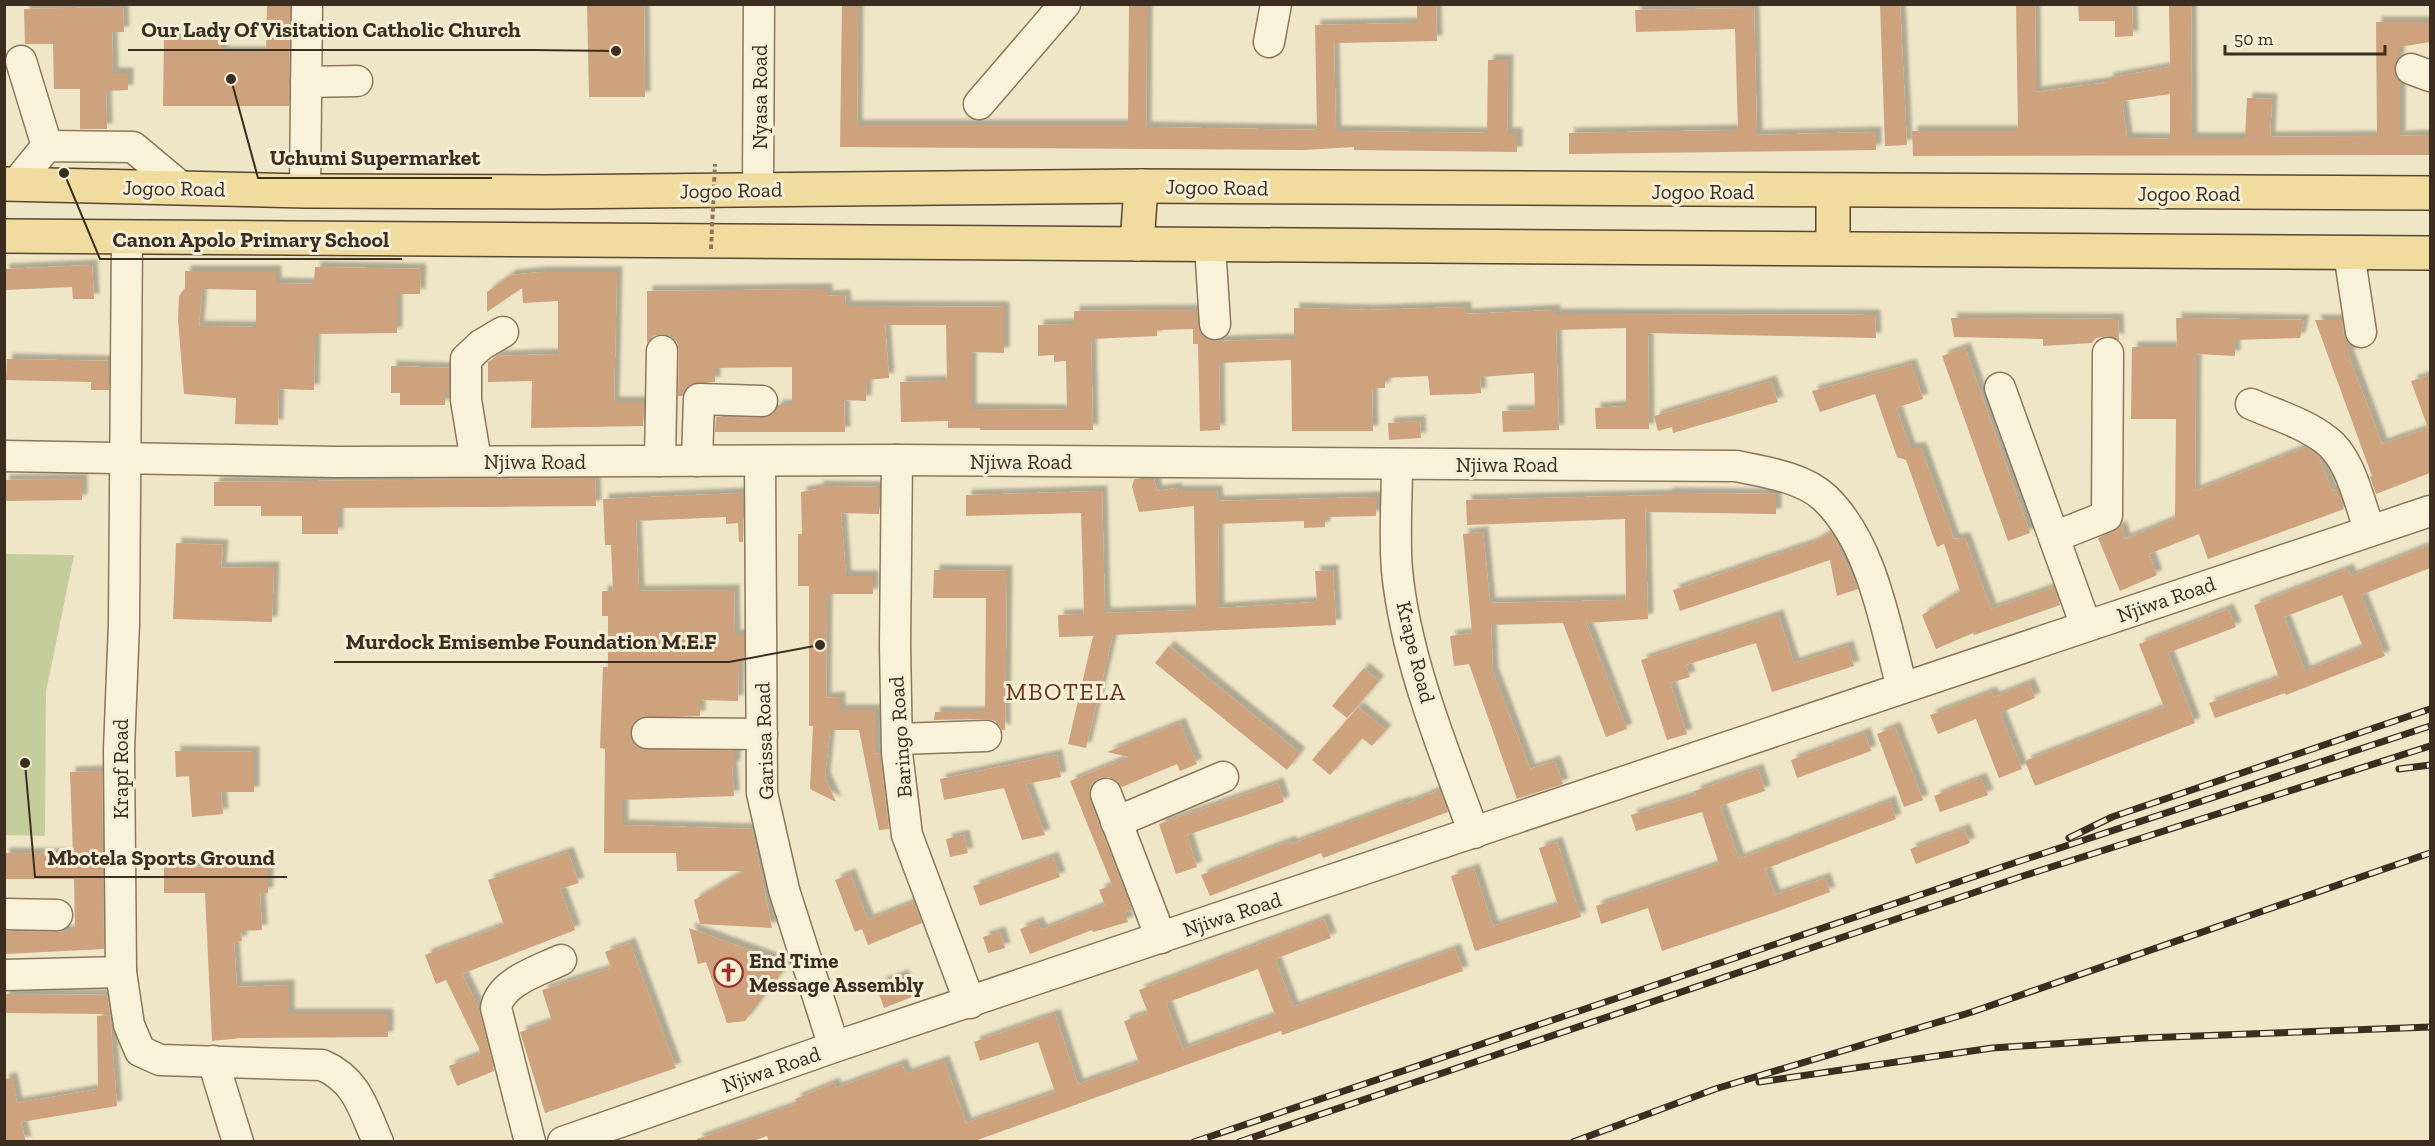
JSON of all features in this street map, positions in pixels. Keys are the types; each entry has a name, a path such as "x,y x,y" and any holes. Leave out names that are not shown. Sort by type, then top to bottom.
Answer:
{"main road":[{"name":"Jogoo Road","path":"10,184 305,191 1141,186 1833,192 2430,193"},
{"path":"1137,244 1141,186"},
{"path":"1833,192 1833,247"},
{"path":"4,236 1833,247 2430,253"}],"street":[{"path":"305,191 307,4"},
{"name":"Nyasa Road","path":"758,189 759,4"},
{"path":"979,104 1065,4"},
{"path":"1269,42 1276,4"},
{"path":"21,61 47,146"},
{"path":"306,82 357,81"},
{"path":"10,184 47,146 133,147 182,188"},
{"name":"Krapf Road","path":"127,237 126,458 119,750 121,972 129,1025 140,1051 160,1060 322,1065 337,1071 352,1087 378,1142"},
{"path":"1210,245 1215,324"},
{"path":"2349,252 2361,332"},
{"path":"476,461 466,400 466,359 481,345 503,333"},
{"path":"660,461 662,351"},
{"path":"2054,537 2107,516 2108,353"},
{"path":"2000,388 2086,626"},
{"path":"697,461 699,399 762,401"},
{"path":"2251,404 2306,428 2328,441 2344,462 2370,531"},
{"name":"Njiwa Road","path":"4,456 336,462 897,460 1736,466 1805,485 1825,498 1846,526 1870,569 1902,687"},
{"name":"Baringo Road","path":"897,460 895,645 897,739 907,835 943,925 970,1003"},
{"name":"Garissa Road","path":"760,462 762,793 779,869 834,1047"},
{"name":"Krape Road","path":"1397,464 1397,570 1412,644 1435,727 1474,834"},
{"name":"Njiwa Road","path":"563,1142 610,1134 834,1047 1474,834 1902,687 2430,511"},
{"path":"647,733 762,734"},
{"path":"897,739 986,736"},
{"path":"1116,822 1223,777"},
{"path":"1106,794 1161,938"},
{"path":"4,914 57,915"},
{"path":"530,1142 496,1008 497,1001 500,994 524,978 561,960"},
{"path":"4,975 121,972"},
{"path":"213,1061 238,1142"}],"path":[{"path":"711,249 715,164"}],"green space":[{"path":"5,554 74,555 46,692 45,836 5,835"}],"building":[{"path":"267,4 290,4 289,106 163,106 164,36 223,36 223,52 266,52"},
{"path":"587,4 644,4 645,97 589,97"},
{"path":"842,4 858,4 857,125 1128,125 1129,4 1147,4 1146,127 1317,130 1315,25 1417,23 1417,4 1436,4 1437,41 1334,43 1336,131 1487,133 1488,60 1508,60 1507,133 1517,133 1517,152 1354,150 1354,147 1304,150 840,147"},
{"path":"1880,4 1900,4 1907,145 1885,146"},
{"path":"2016,4 2035,4 2036,92 2108,82 2108,78 2170,67 2169,4 2191,4 2192,138 2245,138 2247,98 2272,99 2270,137 2377,136 2376,22 2430,22 2430,42 2399,47 2399,57 2394,71 2400,81 2400,136 2430,135 2430,155 1913,156 1912,131 2018,131","holes":["2170,94 2170,139 2127,138 2122,101"]},
{"path":"2078,4 2132,4 2133,36 2115,37 2115,21 2079,21"},
{"path":"123,7 124,32 112,32 113,73 128,73 128,90 106,91 107,129 80,129 80,89 54,89 53,44 25,44 24,9"},
{"path":"1754,8 1757,135 1876,132 1876,150 1569,154 1569,133 1738,130 1735,29 1636,32 1635,10"},
{"path":"92,265 94,299 73,299 72,287 4,290 4,269"},
{"path":"315,267 421,269 420,294 397,294 397,333 315,334 314,390 279,389 278,425 235,424 236,398 184,394 178,319 179,296 185,288 185,271 276,271 276,283 314,284","holes":["202,289 256,290 256,327 199,326"]},
{"path":"541,272 617,272 614,402 644,402 643,426 531,428 532,381 488,382 488,362 497,356 558,354 558,301 523,303 522,288 487,312 487,292 511,275"},
{"path":"827,289 827,296 845,295 846,306 1004,307 1004,353 971,352 971,409 1067,410 1066,361 1054,362 1054,355 1038,356 1038,325 1074,324 1074,311 1197,310 1201,334 1208,340 1220,341 1294,339 1294,308 1368,310 1466,307 1466,314 1555,310 1555,314 1875,315 1876,338 1648,333 1649,429 1596,429 1595,408 1626,406 1626,328 1556,330 1559,430 1503,432 1502,411 1535,410 1534,373 1480,377 1481,393 1471,394 1430,395 1428,376 1385,378 1385,388 1372,388 1373,431 1292,431 1291,360 1219,363 1220,430 1200,431 1198,344 1193,344 1193,329 1157,330 1157,336 1091,339 1093,430 980,430 980,428 948,428 948,421 901,422 900,382 947,381 946,325 885,325 889,378 867,380 866,401 844,400 845,432 715,432 716,417 762,418 771,416 778,405 792,405 792,367 715,368 715,382 691,384 683,396 678,396 679,351 677,342 670,336 662,334 653,336 647,343 647,291"},
{"path":"1951,318 2118,319 2119,340 2108,336 2096,338 2092,343 2043,346 2043,339 1954,337"},
{"path":"2176,318 2304,320 2300,338 2235,340 2235,356 2196,354 2195,491 2306,447 2319,457 2332,491 2337,489 2344,509 2208,559 2199,534 2149,554 2157,575 2120,591 2098,538 2121,526 2125,539 2175,519 2176,419 2131,419 2132,347 2177,347"},
{"path":"2315,320 2342,320 2344,335 2349,344 2349,357 2382,444 2428,428 2411,381 2430,375 2430,473 2376,494 2370,477 2372,476"},
{"path":"1965,348 2030,533 2008,541 1942,356"},
{"path":"7,359 109,361 109,390 91,390 91,382 6,380"},
{"path":"1911,364 1923,399 1896,408 1910,448 1921,448 1954,539 1965,538 1991,609 2054,587 2060,605 1974,635 1973,633 1936,649 1922,615 1960,591 1944,544 1937,547 1906,460 1897,457 1875,394 1820,412 1812,391"},
{"path":"391,366 449,368 449,391 445,391 445,405 400,405 400,393 391,393"},
{"path":"1771,381 1778,402 1673,433 1672,427 1658,431 1654,416"},
{"path":"1420,421 1421,438 1389,440 1388,423"},
{"path":"595,478 596,506 338,508 338,534 302,534 302,516 261,516 261,506 214,506 214,482"},
{"path":"82,479 82,500 4,501 4,480"},
{"path":"1134,479 1154,479 1157,491 1176,488 1177,491 1217,491 1218,501 1376,497 1376,516 1325,517 1325,527 1304,528 1304,521 1218,524 1219,608 1317,602 1315,571 1333,570 1336,625 1113,635 1086,748 1068,744 1093,636 1059,637 1058,615 1084,614 1081,513 966,516 966,495 1102,491 1105,613 1196,610 1194,506 1139,512 1132,487"},
{"path":"818,486 879,487 879,514 841,513 846,576 873,576 873,594 827,594 826,698 840,697 840,710 876,710 876,754 880,753 889,829 879,830 859,730 830,730 825,777 836,802 810,789 813,726 809,726 809,586 798,586 798,534 802,534 801,492 818,489"},
{"path":"743,493 743,542 739,542 738,523 726,524 726,517 636,521 639,591 734,590 735,635 744,635 744,662 739,662 738,701 700,700 700,716 639,718 632,725 632,741 638,747 647,750 735,751 735,766 732,766 734,796 623,800 623,825 752,829 772,928 700,924 694,900 744,871 677,871 676,853 604,853 605,749 600,748 603,667 608,667 608,616 602,616 602,591 613,591 611,545 605,545 603,499"},
{"path":"1667,493 1776,494 1776,514 1647,512 1645,507 1648,619 1586,623 1627,729 1606,737 1563,623 1491,625 1493,672 1530,769 1555,761 1563,784 1517,799 1469,664 1454,666 1450,636 1472,633 1463,534 1483,532 1490,603 1626,600 1625,519 1467,525 1466,500 1667,495"},
{"path":"1831,532 1858,589 1837,596 1830,560 1680,611 1673,590 1812,543"},
{"path":"176,543 223,545 221,568 274,567 272,622 173,619"},
{"path":"2430,545 2430,568 2361,595 2385,656 2286,695 2285,693 2215,718 2209,703 2279,678 2254,605 2348,569 2351,576","holes":["2342,595 2363,647 2305,671 2284,617"]},
{"path":"934,570 1007,571 1005,730 1002,730 995,721 986,719 934,720 935,712 985,712 986,598 933,598"},
{"path":"2228,609 2236,627 2168,653 2195,723 2035,786 2025,761 2164,707 2139,644"},
{"path":"1778,615 1794,663 1848,646 1854,666 1772,692 1756,643 1686,665 1690,677 1670,683 1687,734 1667,740 1641,660"},
{"path":"1169,646 1300,753 1287,770 1155,663"},
{"path":"1364,668 1379,681 1347,718 1332,706"},
{"path":"2029,683 2035,698 2000,713 2022,769 1999,778 1976,719 1938,734 1930,715 1991,692 1994,697"},
{"path":"1358,707 1386,730 1372,746 1362,738 1330,775 1312,760"},
{"path":"1180,723 1197,764 1180,771 1177,764 1122,787 1109,777 1100,778 1093,783 1089,791 1090,800 1132,910 1125,912 1128,922 1093,932 1092,930 1030,954 1020,929 1038,922 1041,930 1105,905 1099,890 1112,885 1070,781 1129,757 1107,752"},
{"path":"1895,727 1923,800 1904,807 1877,734"},
{"path":"1865,733 1871,751 1797,778 1791,760"},
{"path":"175,751 254,752 254,792 221,792 223,814 192,817 189,776 176,777"},
{"path":"1057,755 1061,777 1026,784 1045,835 1022,840 1004,788 944,800 940,779"},
{"path":"1758,769 1765,791 1720,806 1739,859 1890,801 1896,819 1765,869 1775,895 1825,878 1830,892 1779,911 1662,951 1648,908 1601,924 1596,906 1719,864 1702,812 1636,831 1631,815 1696,795 1695,791"},
{"path":"102,771 104,949 4,954 4,931 75,930 74,879 4,879 4,853 73,854 70,772"},
{"path":"1981,778 1988,795 1940,812 1934,796"},
{"path":"1278,783 1284,802 1187,835 1197,867 1176,874 1159,824"},
{"path":"1439,790 1448,812 1323,858 1321,853 1210,896 1201,875 1290,841 1291,844 1405,802 1406,804"},
{"path":"1964,829 1970,843 1916,864 1910,849"},
{"path":"964,835 968,853 950,857 946,839"},
{"path":"1557,842 1581,917 1475,951 1451,876 1474,869 1493,926 1558,905 1539,848"},
{"path":"568,852 579,883 560,889 575,930 462,974 479,1009 494,1071 457,1086 449,1066 480,1054 479,1048 446,980 436,984 425,955 504,925 488,880"},
{"path":"1053,857 1060,877 980,906 973,886"},
{"path":"268,866 268,893 260,893 262,930 241,931 242,941 234,942 237,987 289,985 289,1014 388,1014 388,1037 241,1038 212,1041 205,893 164,893 164,867"},
{"path":"850,874 868,920 914,902 922,923 868,945 862,929 855,932 835,880"},
{"path":"1324,919 1331,938 1275,959 1293,1007 1455,949 1463,971 1282,1035 1281,1031 972,1142 769,1142 767,1136 750,1142 697,1142 697,1139 797,1104 795,1099 834,1083 836,1088 902,1064 906,1074 944,1061 966,1123 1055,1092 1038,1042 980,1061 974,1042 1055,1014 1078,1084 1139,1063 1124,1021 1148,1013 1139,990","holes":["1258,969 1275,1015 1183,1049 1166,1003"]},
{"path":"689,928 788,964 745,1021 727,1023 706,962 698,964"},
{"path":"1000,932 1005,948 988,953 983,937"},
{"path":"630,943 676,1068 545,1113 520,1032 552,1021 542,990 611,968 605,952"},
{"path":"903,975 912,997 884,1008 878,991 883,990 880,983"},
{"path":"4,994 107,995 110,1014 4,1013"},
{"path":"110,1015 117,1106 21,1122 26,1142 4,1142 4,1079 12,1078 17,1103 98,1089 97,1016"}],"railway":[{"path":"2069,838 2112,817 2430,709"},
{"path":"1194,1142 2017,862 2430,726"},
{"path":"1239,1142 2023,876 2430,746"},
{"path":"2399,769 2430,765"},
{"path":"1573,1142 1715,1089 1972,1012 2430,853"},
{"path":"1759,1082 1992,1048 2144,1038 2430,1027"}],"place":[{"name":"Our Lady Of Visitation Catholic Church","path":"616,51"},
{"name":"Uchumi Supermarket","path":"231,79"},
{"name":"Canon Apolo Primary School","path":"64,173"},
{"name":"Murdock Emisembe Foundation M.E.F","path":"820,645"},
{"name":"Mbotela Sports Ground","path":"25,763"},
{"name":"End Time Message Assembly","path":"728,972"}],"district":[{"name":"MBOTELA","path":"1066,691"}]}
